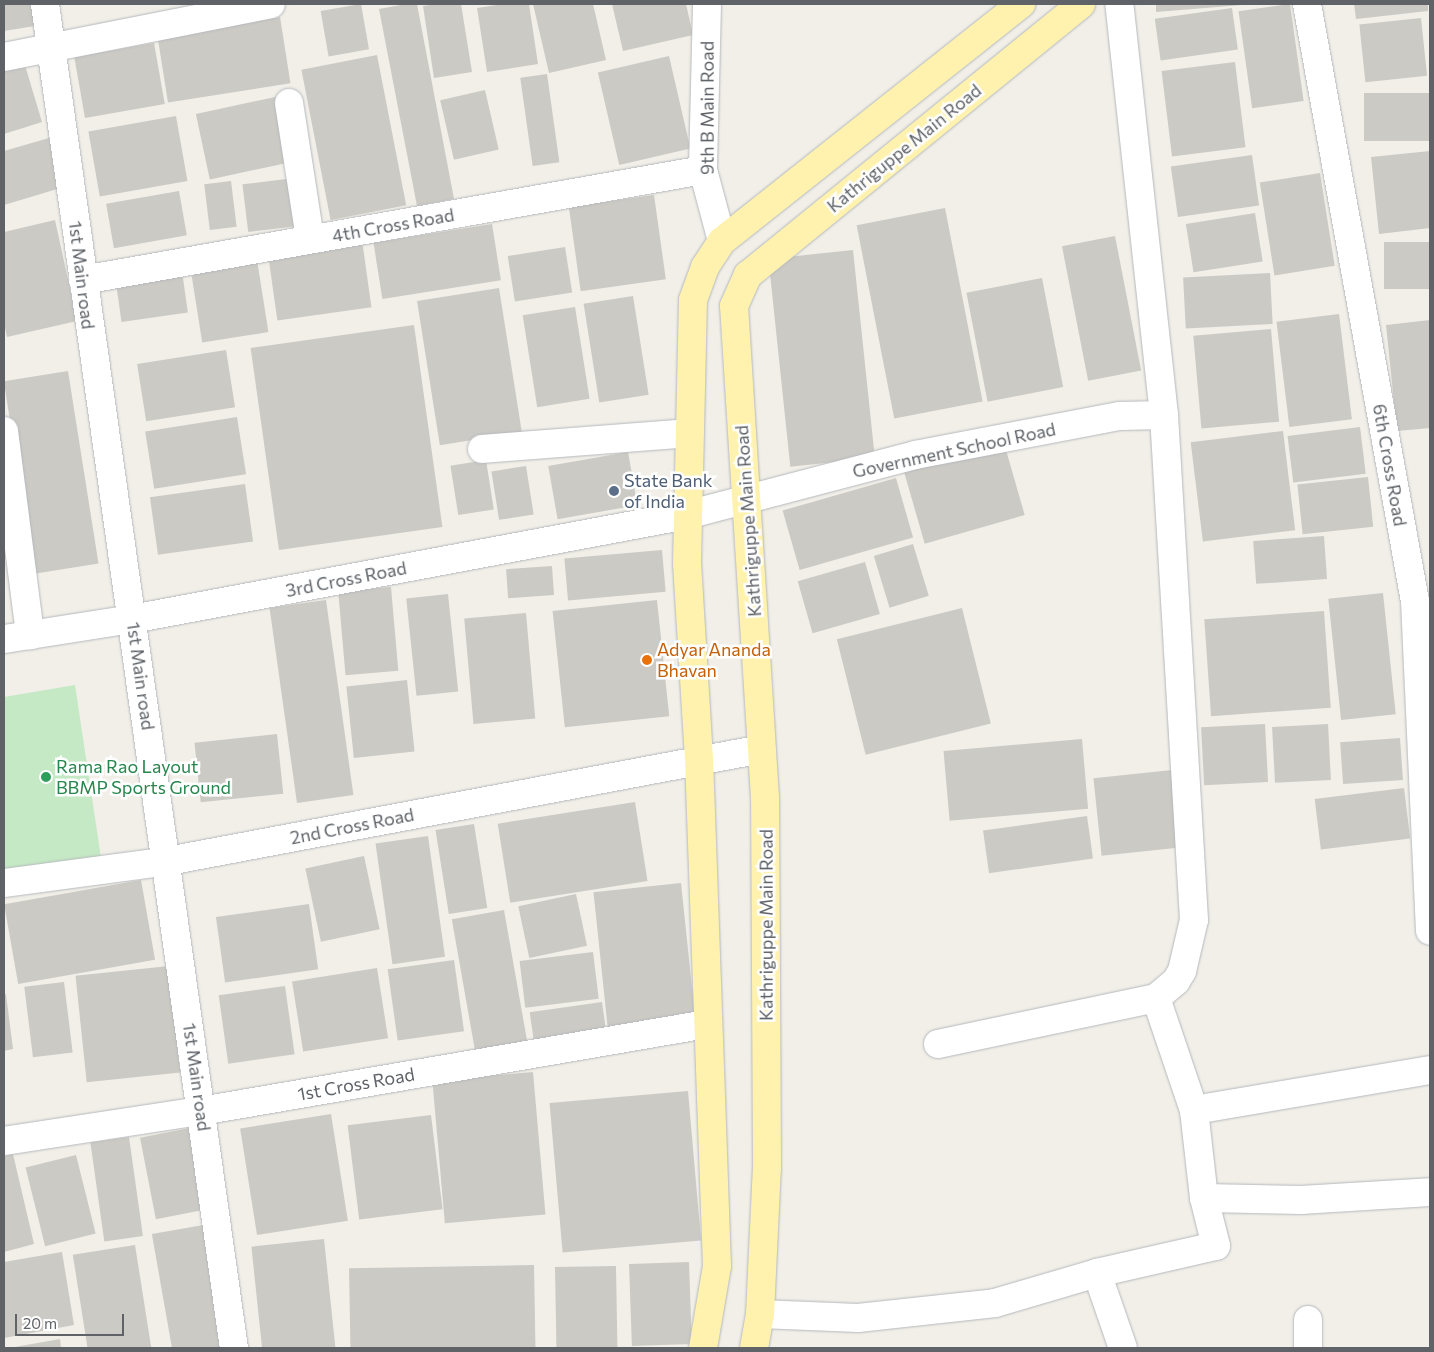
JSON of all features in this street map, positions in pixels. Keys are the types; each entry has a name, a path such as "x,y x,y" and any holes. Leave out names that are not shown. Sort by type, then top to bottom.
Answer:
{"main road":[{"path":"703,1348 717,1266 699,759 687,563 693,300 705,267 722,241 1021,4"},
{"name":"Kathriguppe Main Road","path":"754,1348 760,1314 767,1168 765,798 734,306 748,276 1081,4"}],"street":[{"name":"1st Main road","path":"45,4 83,280 168,862 234,1348"},
{"path":"4,57 244,6 271,4"},
{"name":"9th B Main Road","path":"707,4 703,170 722,241"},
{"path":"938,1044 1156,998 1176,981 1182,970 1194,920 1164,415 1119,4"},
{"name":"6th Cross Road","path":"1306,4 1424,642 1430,931"},
{"path":"289,103 310,239"},
{"name":"4th Cross Road","path":"83,280 703,170"},
{"name":"Government School Road","path":"687,515 915,455 1120,416 1164,415"},
{"path":"4,431 17,637"},
{"path":"482,449 689,433"},
{"name":"3rd Cross Road","path":"17,637 132,620 687,515"},
{"name":"2nd Cross Road","path":"4,883 168,862 699,759 762,749"},
{"path":"760,1314 858,1318 995,1303 1096,1273 1216,1246 1204,1198 1194,1110 1156,998"},
{"name":"1st Cross Road","path":"4,1141 201,1111 707,1024"},
{"path":"1194,1110 1430,1070"},
{"path":"1204,1198 1301,1200 1430,1192"},
{"path":"1096,1273 1123,1348"},
{"path":"1308,1320 1308,1348"}],"green space":[{"name":"Rama Rao Layout BBMP Sports Ground","path":"75,685 101,858 4,870 4,697"}],"building":[{"path":"4,4 38,4 41,25 4,31"},
{"path":"361,4 369,49 329,56 321,11"},
{"path":"417,4 454,199 417,206 379,9"},
{"path":"461,4 472,72 434,78 423,6"},
{"path":"503,4 529,4 538,64 487,72 477,8"},
{"path":"533,4 593,4 606,60 549,73"},
{"path":"612,4 686,4 693,35 623,51"},
{"path":"1156,4 1242,4 1242,5 1156,12"},
{"path":"1290,4 1304,101 1252,108 1239,11"},
{"path":"1354,4 1428,4 1428,11 1356,19"},
{"path":"1232,8 1238,50 1161,60 1155,19"},
{"path":"280,17 290,83 168,103 158,36"},
{"path":"1421,18 1427,76 1365,82 1359,24"},
{"path":"154,43 165,104 85,118 74,57"},
{"path":"377,55 406,205 331,220 301,70"},
{"path":"669,56 690,149 619,165 598,72"},
{"path":"24,62 42,122 4,134 4,68"},
{"path":"1235,62 1245,147 1172,156 1162,71"},
{"path":"547,74 559,162 533,166 520,78"},
{"path":"485,90 499,149 454,160 440,100"},
{"path":"1364,93 1430,93 1430,141 1364,141"},
{"path":"280,96 294,162 210,179 196,114"},
{"path":"176,116 187,181 100,196 88,131"},
{"path":"49,138 64,187 4,205 4,151"},
{"path":"1430,151 1430,228 1379,234 1371,157"},
{"path":"1252,155 1259,206 1178,217 1171,166"},
{"path":"1320,173 1335,266 1274,275 1260,183"},
{"path":"294,178 300,226 248,232 242,184"},
{"path":"231,181 237,227 210,230 204,184"},
{"path":"179,191 187,235 114,248 106,204"},
{"path":"654,195 666,279 581,291 569,207"},
{"path":"945,208 983,401 894,419 857,225"},
{"path":"1255,213 1263,261 1194,272 1186,224"},
{"path":"55,220 77,321 7,337 4,323 4,232"},
{"path":"492,224 501,280 382,299 373,243"},
{"path":"1115,236 1141,370 1088,381 1062,246"},
{"path":"362,240 371,307 277,321 268,253"},
{"path":"1384,242 1430,242 1430,289 1384,289"},
{"path":"565,247 572,292 515,302 508,256"},
{"path":"853,250 875,458 790,467 768,259"},
{"path":"257,260 268,332 202,343 191,270"},
{"path":"182,271 188,313 121,322 116,280"},
{"path":"1270,273 1273,324 1186,328 1183,278"},
{"path":"1042,278 1063,387 988,402 966,293"},
{"path":"499,288 522,432 440,445 417,301"},
{"path":"633,296 649,395 599,403 584,304"},
{"path":"575,307 590,399 537,407 523,315"},
{"path":"1339,314 1352,419 1289,427 1276,322"},
{"path":"1430,320 1430,428 1397,431 1386,325"},
{"path":"414,325 442,527 279,550 251,348"},
{"path":"1271,329 1279,422 1201,428 1193,336"},
{"path":"226,350 235,407 146,421 137,364"},
{"path":"68,371 99,564 34,574 4,381"},
{"path":"237,417 246,474 154,489 145,432"},
{"path":"1360,427 1366,474 1293,483 1288,436"},
{"path":"1283,431 1295,530 1203,542 1191,442"},
{"path":"1004,443 1025,515 925,544 904,472"},
{"path":"628,452 637,505 558,519 548,466"},
{"path":"486,460 494,509 458,515 450,466"},
{"path":"526,466 534,514 499,520 491,471"},
{"path":"1368,477 1373,527 1303,534 1297,484"},
{"path":"896,478 913,538 800,570 783,511"},
{"path":"245,484 253,541 158,555 150,497"},
{"path":"1324,536 1327,579 1256,584 1253,541"},
{"path":"913,544 929,596 890,608 874,556"},
{"path":"662,550 666,592 568,600 564,559"},
{"path":"865,562 880,614 813,633 798,581"},
{"path":"552,566 554,595 508,598 506,569"},
{"path":"391,587 398,671 346,675 338,592"},
{"path":"1383,593 1396,714 1341,720 1328,599"},
{"path":"448,594 458,691 416,696 406,598"},
{"path":"326,600 353,795 297,803 270,608"},
{"path":"657,600 669,716 565,727 553,611"},
{"path":"962,608 991,723 866,755 837,639"},
{"path":"1324,611 1331,708 1211,716 1204,619"},
{"path":"526,613 535,719 473,724 464,618"},
{"path":"407,680 415,752 354,758 346,686"},
{"path":"1265,724 1268,782 1204,785 1201,727"},
{"path":"1328,724 1331,780 1275,783 1272,727"},
{"path":"277,734 283,794 201,802 194,743"},
{"path":"1400,738 1403,780 1343,784 1340,742"},
{"path":"1082,739 1088,809 950,821 944,751"},
{"path":"1172,770 1180,848 1102,856 1093,778"},
{"path":"1404,788 1410,839 1321,850 1315,799"},
{"path":"635,802 648,881 510,903 498,824"},
{"path":"1087,816 1093,859 989,873 983,831"},
{"path":"474,824 487,908 449,914 435,830"},
{"path":"428,836 445,957 392,964 376,843"},
{"path":"364,856 380,929 321,942 305,868"},
{"path":"141,880 155,960 18,984 4,904"},
{"path":"681,883 696,1024 608,1033 593,892"},
{"path":"576,894 587,946 529,958 518,906"},
{"path":"309,904 318,969 225,982 216,917"},
{"path":"504,910 528,1045 476,1054 452,919"},
{"path":"593,952 599,999 525,1008 520,961"},
{"path":"454,960 464,1031 398,1041 388,969"},
{"path":"169,966 180,1072 87,1082 76,976"},
{"path":"377,968 388,1038 303,1052 292,981"},
{"path":"64,982 73,1052 33,1057 24,987"},
{"path":"285,986 295,1054 228,1064 219,995"},
{"path":"6,994 13,1049 4,1051 4,995"},
{"path":"602,1002 607,1039 535,1049 530,1012"},
{"path":"533,1072 545,1214 445,1223 432,1081"},
{"path":"688,1091 701,1240 563,1253 550,1103"},
{"path":"331,1114 348,1221 257,1235 240,1128"},
{"path":"431,1115 443,1209 359,1220 348,1125"},
{"path":"195,1127 211,1208 156,1219 140,1138"},
{"path":"129,1137 143,1236 104,1241 90,1142"},
{"path":"13,1154 34,1244 4,1252 4,1156"},
{"path":"76,1155 96,1234 45,1246 26,1168"},
{"path":"209,1224 231,1348 172,1348 152,1234"},
{"path":"324,1239 335,1348 262,1348 251,1247"},
{"path":"135,1245 151,1348 88,1348 73,1255"},
{"path":"62,1252 74,1325 4,1338 4,1262"},
{"path":"689,1262 692,1344 632,1346 629,1264"},
{"path":"534,1265 535,1348 350,1348 349,1268"},
{"path":"616,1266 617,1348 556,1348 555,1267"},
{"path":"60,1339 61,1348 15,1348 15,1347"}],"place":[{"name":"State Bank of India","path":"614,491"},
{"name":"Adyar Ananda Bhavan","path":"647,660"},
{"name":"Rama Rao Layout BBMP Sports Ground","path":"46,777"}]}
